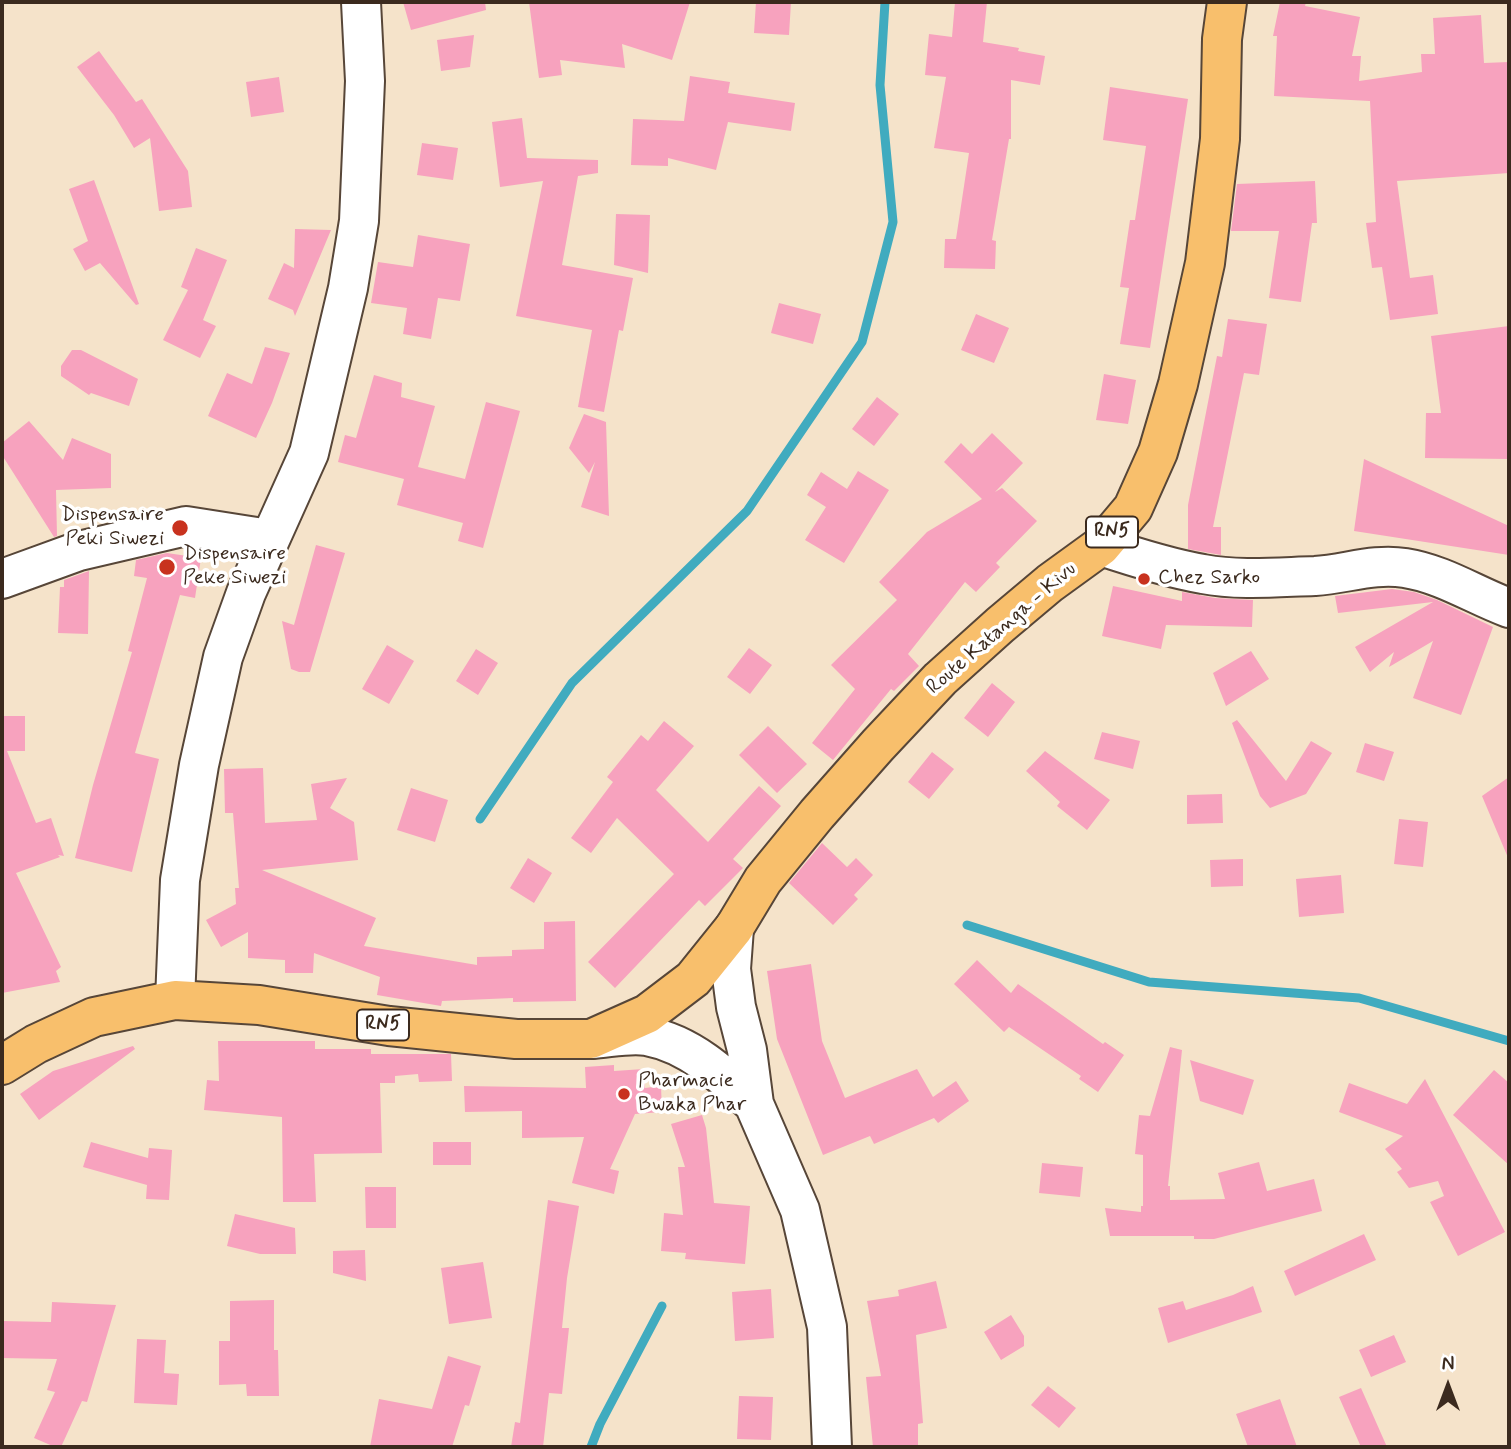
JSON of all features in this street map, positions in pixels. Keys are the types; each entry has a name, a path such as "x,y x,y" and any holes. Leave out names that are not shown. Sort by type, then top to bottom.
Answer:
{"highway":[{"name":"Route Katanga - Kivu","path":"734,928 763,880 877,745 940,679 1000,625 1050,583 1101,547 1132,508 1158,452 1178,384 1205,263 1220,139 1222,39 1227,2"},
{"name":"RN5","path":"2,1065 36,1044 94,1017 176,1000 259,1005 389,1026 516,1039 591,1039 647,1014 693,979 734,928"}],"street":[{"path":"176,1000 180,880 199,765 223,657 269,539 309,453 348,288 359,221 365,81 361,2"},
{"path":"2,579 79,551 186,526 269,539"},
{"path":"1101,547 1149,562 1206,575 1320,575 1373,566 1405,568 1448,579 1509,608"},
{"path":"734,928 731,969 736,1007 747,1050 754,1104 800,1210 827,1327 832,1447"},
{"path":"591,1039 646,1036 689,1051 720,1073 754,1104"}],"building":[{"path":"403,2 485,2 486,10 411,30"},
{"path":"529,2 690,2 672,60 622,44 625,68 560,60 562,75 539,78"},
{"path":"756,2 791,2 789,35 754,33"},
{"path":"955,2 987,2 983,42 1045,56 1040,85 1011,80 1011,139 992,240 996,241 995,269 944,268 945,239 956,239 969,153 934,148 946,77 925,75 929,34 952,37"},
{"path":"1280,2 1306,2 1305,6 1360,17 1352,56 1361,56 1359,81 1422,72 1421,54 1435,54 1433,18 1481,15 1484,63 1509,62 1509,173 1397,181 1410,278 1433,275 1438,314 1390,320 1382,267 1372,268 1366,223 1376,222 1370,101 1274,96 1277,36 1273,36"},
{"path":"474,35 470,67 441,71 437,40"},
{"path":"99,51 136,102 142,99 188,171 192,207 159,211 150,138 134,148 114,115 77,67"},
{"path":"690,76 730,82 728,93 795,103 791,131 728,122 716,170 668,158 668,166 631,165 633,119 684,121"},
{"path":"279,77 284,112 251,117 246,82"},
{"path":"1110,87 1188,99 1150,348 1120,344 1129,288 1120,287 1130,220 1135,220 1146,146 1103,140"},
{"path":"522,118 527,158 598,160 598,173 578,176 562,265 633,278 623,331 619,330 604,412 578,407 592,330 516,316 543,181 500,187 492,122"},
{"path":"422,143 458,148 453,180 417,175"},
{"path":"94,180 139,304 136,305 100,263 85,271 73,249 88,241 69,189"},
{"path":"1315,181 1317,223 1312,223 1301,302 1269,298 1279,231 1231,231 1237,184"},
{"path":"616,214 650,215 648,273 614,265"},
{"path":"295,229 331,230 295,316 293,310 268,299 284,263 294,268"},
{"path":"418,235 470,244 460,301 438,298 431,339 403,334 407,308 371,303 378,262 413,267"},
{"path":"196,248 227,260 203,320 216,326 200,358 163,340 188,290 181,287"},
{"path":"779,303 821,314 813,344 771,333"},
{"path":"976,314 1009,328 994,363 961,350"},
{"path":"1228,319 1267,324 1259,375 1244,373 1213,527 1221,527 1221,555 1188,549 1188,505 1217,356 1222,357"},
{"path":"1509,326 1509,459 1425,458 1426,413 1441,413 1431,336"},
{"path":"265,347 290,353 256,438 208,416 227,373 252,384"},
{"path":"72,350 81,350 138,379 129,406 91,393 89,395 61,376 61,366"},
{"path":"1104,374 1136,380 1128,424 1096,420"},
{"path":"374,375 402,383 401,397 435,406 418,467 465,479 486,402 520,411 483,548 458,541 463,523 397,505 404,479 338,462 345,435 356,438"},
{"path":"877,397 899,414 874,446 852,429"},
{"path":"584,414 606,422 609,516 581,507 595,462 589,473 569,448"},
{"path":"29,421 63,460 72,438 111,454 111,488 56,490 57,536 54,537 2,455 2,443"},
{"path":"992,433 1023,463 995,492 1002,488 1037,521 996,563 1000,567 976,592 965,582 908,654 919,666 894,691 891,689 833,760 812,743 855,689 831,665 897,600 879,582 927,532 982,499 944,462 961,443 972,454"},
{"path":"1364,459 1509,526 1509,555 1354,531"},
{"path":"858,471 889,490 844,563 805,540 826,507 807,495 821,472 847,489"},
{"path":"316,545 345,553 310,672 299,672 291,669 282,621 294,625"},
{"path":"167,553 201,558 195,598 180,595 135,753 159,759 132,872 75,858 93,785 132,652 128,651 147,578 134,576 136,560"},
{"path":"89,571 88,634 58,633 60,587 64,587 64,580"},
{"path":"1113,586 1182,601 1182,592 1215,598 1253,600 1252,627 1166,625 1161,649 1102,636"},
{"path":"1392,589 1414,592 1437,600 1493,627 1461,715 1413,698 1433,641 1389,667 1394,652 1370,672 1355,647 1433,602 1338,613 1335,596"},
{"path":"387,645 414,661 389,704 362,689"},
{"path":"749,648 772,665 750,694 727,677"},
{"path":"476,649 498,663 478,695 456,681"},
{"path":"1251,651 1269,679 1226,706 1213,673"},
{"path":"992,683 1015,702 988,737 964,718"},
{"path":"2,716 25,716 25,751 7,751 36,823 51,818 64,856 58,855 60,857 16,873 61,967 56,971 60,982 2,993"},
{"path":"1237,720 1286,781 1311,741 1332,753 1306,794 1270,808 1260,796 1232,723"},
{"path":"664,721 694,746 656,790 708,842 759,786 781,806 733,859 743,868 705,906 699,900 615,988 588,962 674,874 617,818 591,853 571,838 613,782 607,777 641,735 648,741"},
{"path":"768,726 807,764 777,793 739,755"},
{"path":"1102,732 1140,741 1133,769 1094,759"},
{"path":"1365,743 1394,752 1384,781 1356,772"},
{"path":"1045,751 1110,800 1087,830 1057,806 1060,802 1026,771"},
{"path":"932,752 954,769 929,799 908,782"},
{"path":"263,768 265,823 317,820 311,784 347,778 330,808 354,822 358,860 262,870 376,918 364,946 477,965 477,957 512,956 512,950 544,949 544,922 575,921 576,1001 513,1002 513,998 442,1001 441,1006 377,995 380,977 314,953 313,973 285,973 285,960 248,958 248,932 221,947 206,920 236,904 235,888 239,888 233,813 225,813 224,769"},
{"path":"1509,777 1509,860 1482,796"},
{"path":"411,788 448,800 435,842 397,830"},
{"path":"1222,794 1223,823 1187,824 1187,795"},
{"path":"1399,819 1428,822 1423,867 1394,864"},
{"path":"822,843 847,867 856,858 873,875 854,895 858,899 833,925 789,883"},
{"path":"528,858 552,873 534,903 510,888"},
{"path":"1243,859 1243,886 1211,887 1210,860"},
{"path":"1341,875 1344,913 1299,917 1296,879"},
{"path":"977,960 1011,993 1018,984 1103,1044 1105,1042 1124,1055 1098,1092 1079,1079 1081,1076 1009,1027 1004,1032 954,984"},
{"path":"811,964 822,1041 845,1098 917,1069 933,1097 956,1081 969,1101 938,1123 934,1118 874,1144 870,1136 823,1155 777,1039 767,971"},
{"path":"218,1041 315,1041 315,1049 371,1049 371,1054 451,1054 452,1081 419,1082 418,1074 395,1076 395,1083 380,1083 382,1153 314,1154 316,1202 283,1202 282,1117 204,1110 207,1080 219,1081"},
{"path":"133,1046 135,1049 39,1120 20,1094 53,1071"},
{"path":"1170,1047 1182,1050 1168,1186 1170,1200 1225,1199 1218,1173 1259,1162 1267,1191 1314,1179 1322,1211 1214,1239 1194,1239 1194,1236 1110,1236 1105,1208 1141,1212 1143,1206 1143,1155 1135,1154 1139,1115 1150,1116"},
{"path":"1190,1060 1254,1080 1243,1115 1200,1101"},
{"path":"614,1065 614,1071 644,1069 645,1088 661,1086 662,1112 635,1114 610,1169 619,1171 614,1194 572,1183 584,1137 522,1138 522,1111 465,1112 464,1086 586,1088 585,1067"},
{"path":"1494,1070 1509,1083 1509,1165 1453,1115"},
{"path":"1425,1079 1505,1232 1458,1256 1430,1202 1444,1196 1438,1181 1409,1188 1397,1172 1402,1169 1385,1149 1403,1136 1339,1112 1349,1083 1407,1104"},
{"path":"702,1115 706,1128 714,1203 750,1206 745,1264 685,1259 686,1253 661,1251 664,1213 683,1215 678,1167 685,1167 671,1124"},
{"path":"91,1142 148,1158 149,1148 172,1150 169,1200 146,1199 147,1185 83,1167"},
{"path":"433,1142 471,1142 471,1165 433,1165"},
{"path":"1042,1163 1083,1167 1080,1197 1039,1193"},
{"path":"365,1187 396,1187 396,1228 366,1228"},
{"path":"548,1200 579,1206 562,1328 569,1328 562,1394 549,1393 543,1447 511,1447 515,1422 520,1423"},
{"path":"235,1214 295,1228 296,1254 260,1254 227,1246"},
{"path":"1364,1234 1376,1260 1295,1296 1284,1271"},
{"path":"365,1250 366,1281 333,1273 333,1251"},
{"path":"483,1262 492,1318 449,1324 441,1268"},
{"path":"936,1281 947,1328 916,1335 923,1423 918,1424 918,1447 873,1447 866,1377 881,1376 867,1301 899,1296 898,1290"},
{"path":"1253,1286 1262,1312 1168,1343 1158,1308 1183,1301 1186,1310"},
{"path":"771,1289 774,1338 735,1341 732,1292"},
{"path":"274,1300 274,1350 278,1350 279,1396 247,1396 246,1384 219,1385 219,1341 230,1341 230,1301"},
{"path":"52,1302 116,1305 87,1402 82,1401 61,1447 34,1438 55,1392 47,1390 57,1359 2,1358 2,1321 51,1322"},
{"path":"1011,1315 1024,1336 1024,1346 1001,1360 984,1332"},
{"path":"1394,1335 1406,1362 1371,1377 1359,1350"},
{"path":"137,1339 166,1340 164,1373 179,1374 177,1405 134,1403"},
{"path":"448,1356 481,1366 469,1406 465,1405 452,1447 370,1447 379,1399 432,1409"},
{"path":"1048,1386 1076,1408 1059,1428 1031,1405"},
{"path":"1361,1388 1387,1447 1361,1447 1339,1397"},
{"path":"739,1396 773,1397 771,1440 737,1439"},
{"path":"1280,1399 1297,1447 1248,1447 1236,1414"}],"waterway":[{"path":"480,819 572,683 747,511 862,342 893,222 880,85 885,2"},
{"path":"967,925 1149,982 1359,998 1509,1041"},
{"path":"591,1447 600,1424 662,1306"}],"place":[{"name":"Dispensaire Peki Siwezi","path":"180,528"},
{"name":"Dispensaire Peke Siwezi","path":"167,567"},
{"name":"Chez Sarko","path":"1144,579"},
{"name":"Pharmacie Bwaka Phar","path":"624,1094"}]}
